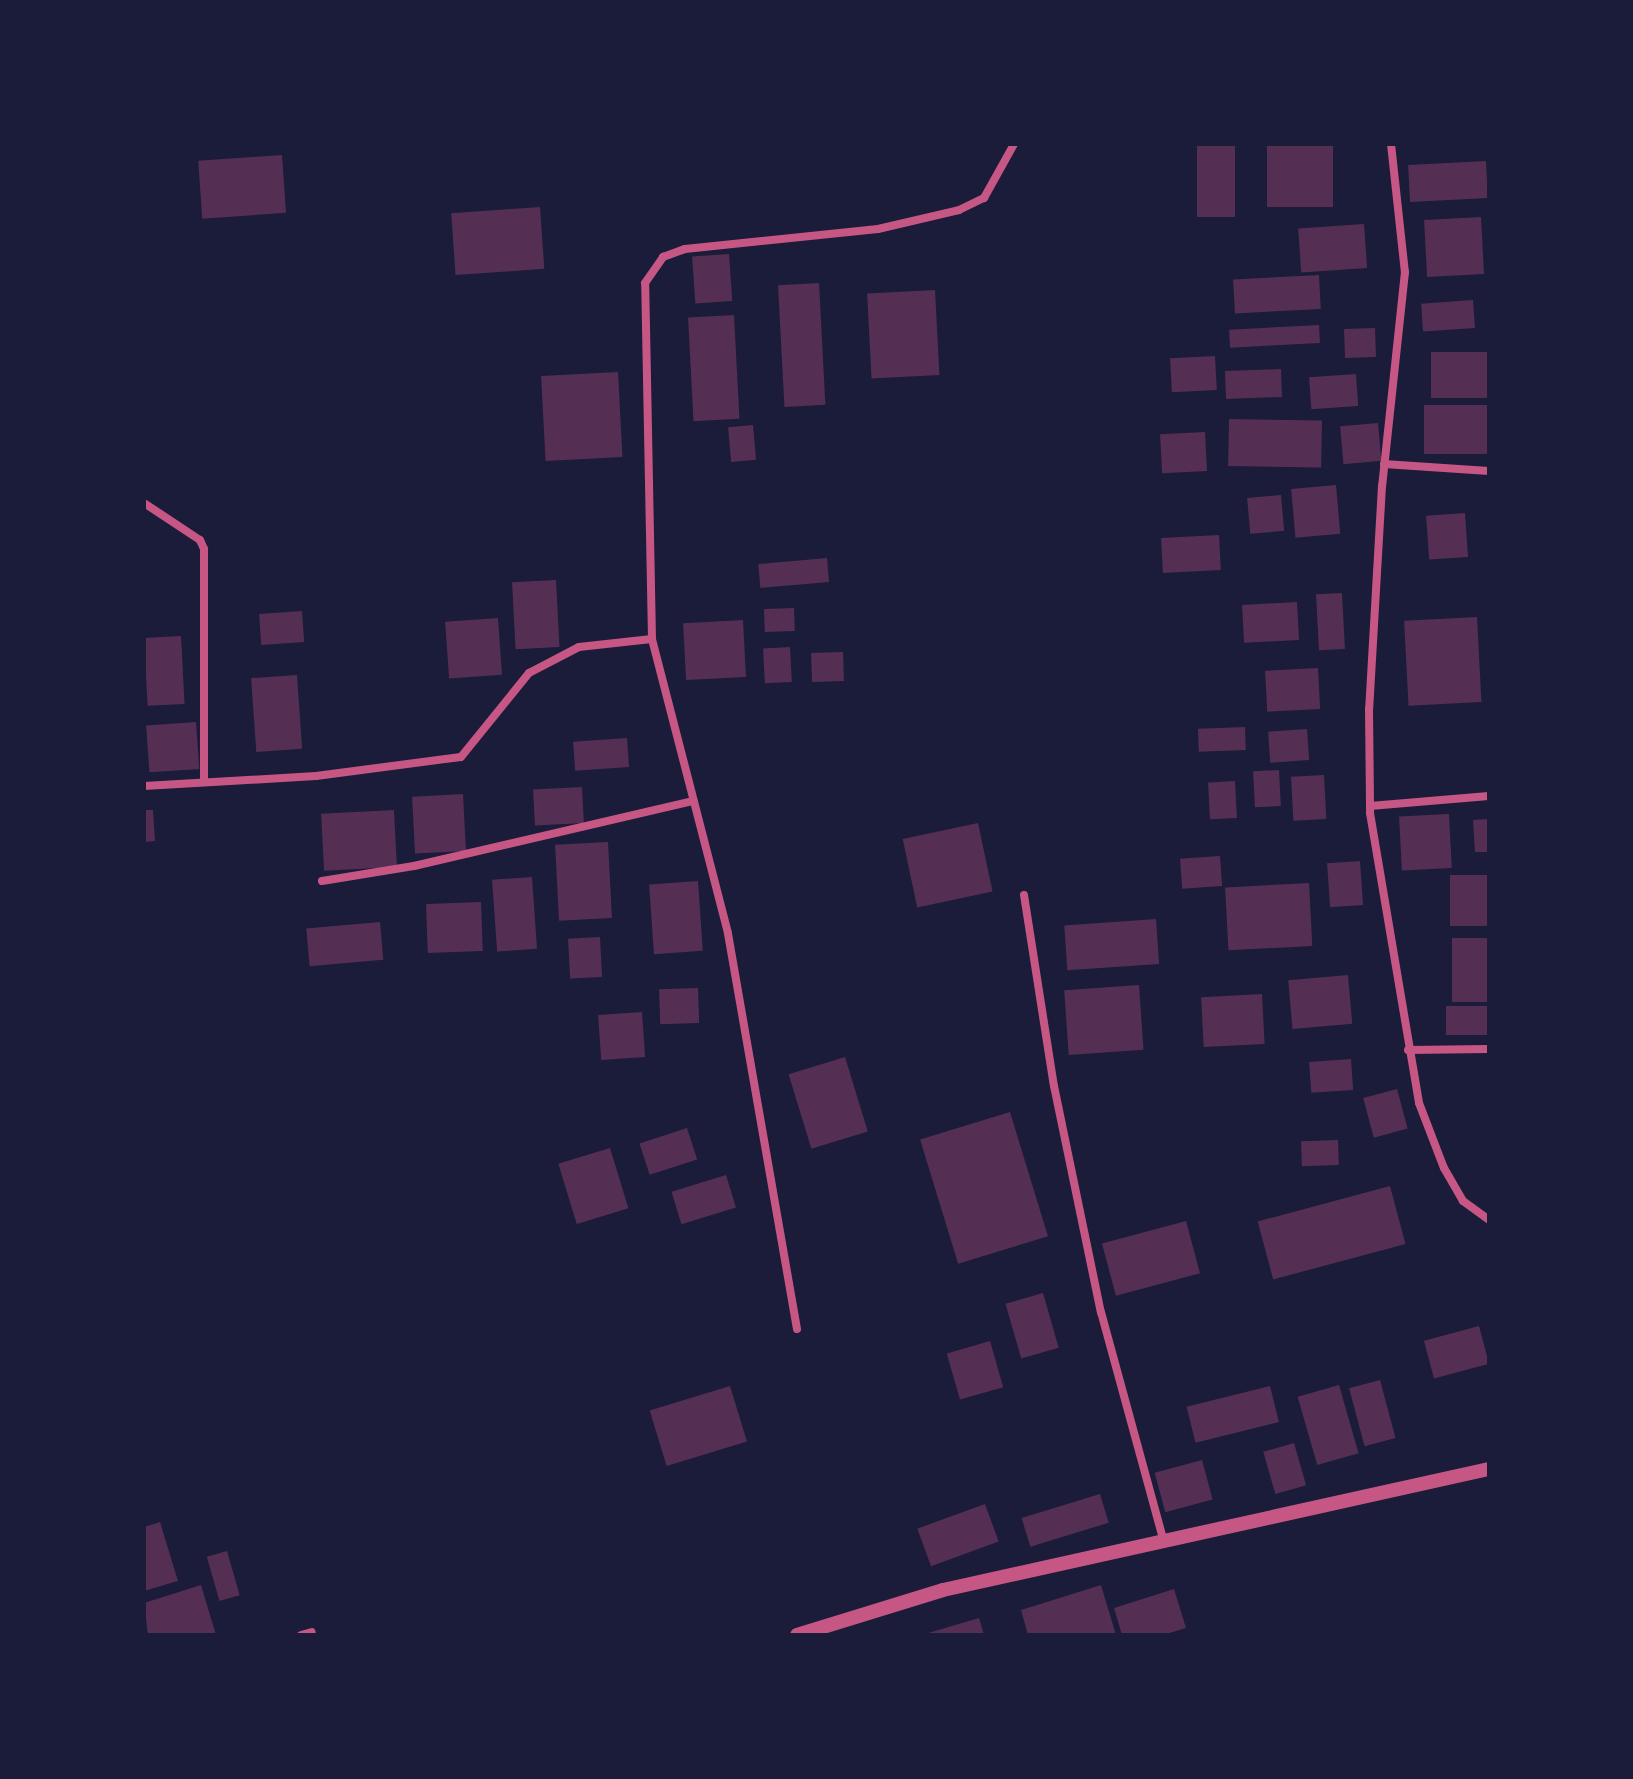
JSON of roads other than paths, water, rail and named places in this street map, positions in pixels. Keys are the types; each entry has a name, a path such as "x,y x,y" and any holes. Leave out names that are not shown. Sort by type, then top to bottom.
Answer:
{"street":[{"path":"797,1329 728,933 652,639 645,283 651,269 663,257 685,249 878,229 959,210 984,198 1014,144"},
{"path":"1391,144 1405,272 1384,464 1369,709 1370,806 1419,1103 1444,1168 1463,1201 1489,1220"},
{"path":"1384,464 1489,471"},
{"path":"144,503 200,540 204,549 204,780"},
{"path":"144,786 204,780 316,776 461,757 529,673 579,647 652,639"},
{"path":"1370,806 1489,796"},
{"path":"322,881 414,866 694,801"},
{"path":"1024,895 1054,1086 1101,1312 1164,1544"},
{"path":"1408,1050 1489,1049"},
{"path":"797,1635 943,1590 1164,1544 1489,1469"},
{"path":"301,1635 312,1632"}]}
